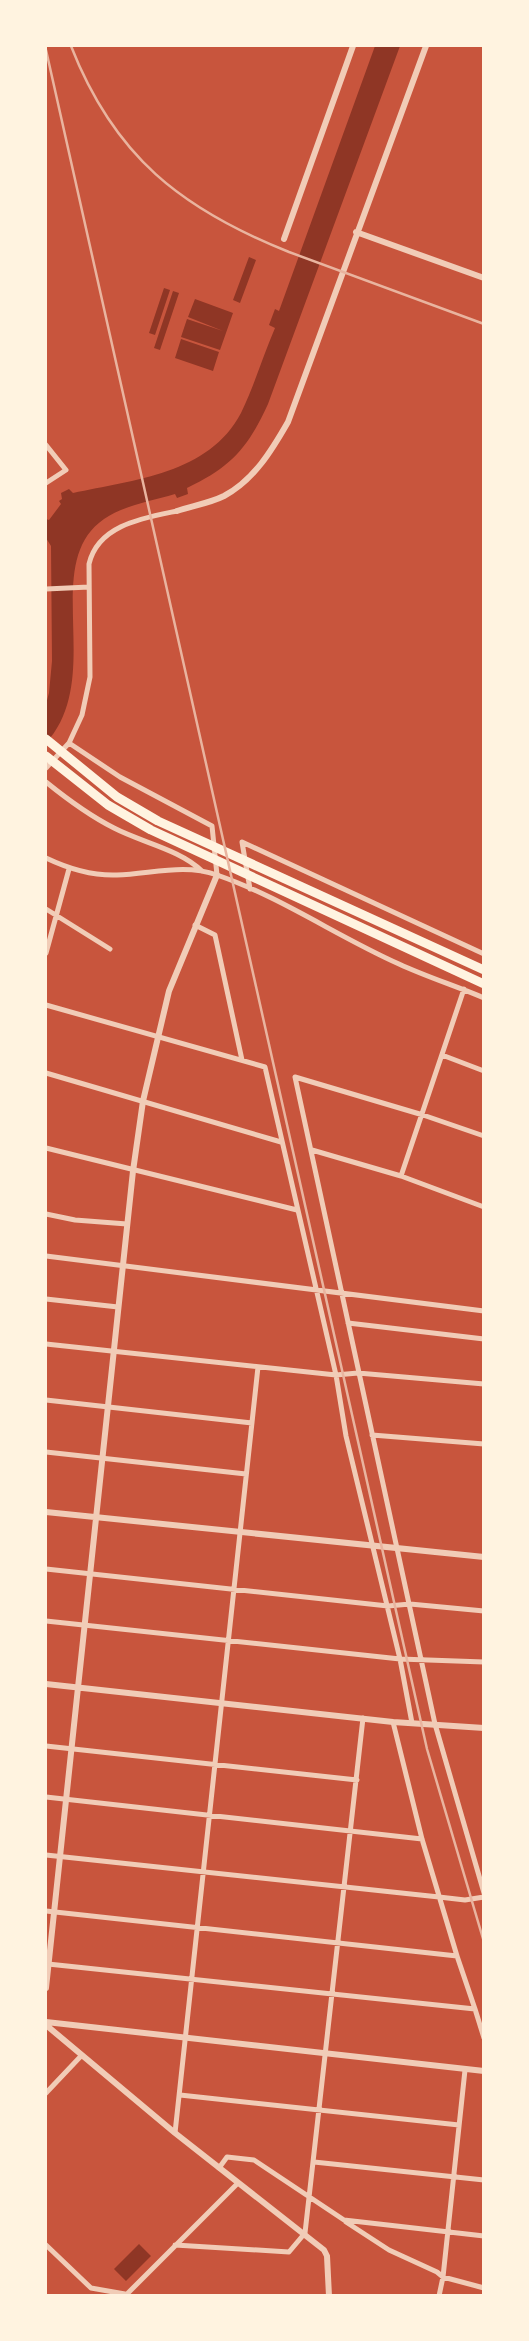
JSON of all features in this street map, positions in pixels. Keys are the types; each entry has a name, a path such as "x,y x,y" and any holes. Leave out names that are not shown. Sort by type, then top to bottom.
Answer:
{"highway":[{"path":"46,739 117,796 158,821 484,970"},
{"path":"46,756 108,805 151,830 484,984"}],"street":[{"path":"284,239 353,46"},
{"path":"46,768 69,743 82,715 89,689 86,587 92,553 110,532 132,521 177,511 223,496 248,478 270,453 288,422 426,46"},
{"path":"356,232 484,278"},
{"path":"46,445 66,470 46,483"},
{"path":"46,589 86,587"},
{"path":"46,1988 50,1912 60,1856 127,1224 143,1101 169,991 217,874 212,826 130,782 69,743"},
{"path":"46,782 65,798 113,828 180,856 194,863 202,871"},
{"path":"250,889 242,842 484,954"},
{"path":"46,858 69,869 91,874 116,875 186,869 217,874 400,965 484,998"},
{"path":"274,900 292,864"},
{"path":"46,953 69,869"},
{"path":"46,909 110,949"},
{"path":"194,925 215,935 242,1060"},
{"path":"401,1176 464,989"},
{"path":"46,1005 265,1067 336,1375 346,1436 400,1659 412,1723"},
{"path":"442,1055 484,1071"},
{"path":"46,1073 281,1142"},
{"path":"46,1855 439,1898 465,1900 484,1895 435,1724 295,1077 484,1136"},
{"path":"46,1148 297,1210"},
{"path":"312,1150 401,1176 484,1207"},
{"path":"46,1214 75,1220 127,1224"},
{"path":"46,1256 484,1311"},
{"path":"46,1299 118,1307"},
{"path":"348,1323 484,1339"},
{"path":"46,1344 336,1375 358,1373 484,1384"},
{"path":"175,2133 258,1367"},
{"path":"46,1400 252,1423"},
{"path":"372,1435 484,1444"},
{"path":"46,1452 246,1474"},
{"path":"46,1512 374,1548 484,1557"},
{"path":"46,1569 387,1606 410,1604 484,1611"},
{"path":"46,1621 400,1659 484,1662"},
{"path":"46,1684 393,1722 484,1728"},
{"path":"175,2245 289,2252 305,2233 363,1718"},
{"path":"393,1722 422,1839 484,2038"},
{"path":"46,1746 357,1780"},
{"path":"46,1797 422,1839"},
{"path":"50,1912 457,1956"},
{"path":"48,1964 475,2009"},
{"path":"46,2024 484,2071"},
{"path":"46,2024 175,2133 324,2250 327,2256 329,2295"},
{"path":"46,2093 81,2056"},
{"path":"439,2295 464,2070"},
{"path":"180,2095 459,2124"},
{"path":"219,2168 227,2157 254,2160 389,2250 443,2277 484,2288"},
{"path":"314,2162 484,2180"},
{"path":"46,2245 91,2288 125,2295 238,2183"},
{"path":"344,2220 484,2236"}],"shaded area":[{"path":"375,46 400,46 268,404 253,433 236,455 227,464 187,488 188,494 177,498 175,494 121,510 104,519 85,539 76,564 73,592 74,655 71,686 63,716 46,743 46,704 52,661 51,546 46,538 46,519 49,520 61,504 61,493 69,489 73,493 144,478 190,462 210,449 227,433 241,413 275,328 269,325 275,309 279,311"},
{"path":"249,257 256,260 240,303 233,300"},
{"path":"164,288 170,290 155,335 149,333"},
{"path":"173,291 179,293 160,350 154,348"},
{"path":"195,299 233,313 220,350 181,337 187,319 223,331 188,317"},
{"path":"181,339 219,352 213,371 175,358"},
{"path":"139,2244 151,2256 126,2281 114,2269"}],"railway":[{"path":"71,46 88,85 108,119 130,148 184,197 215,217 289,252 484,324"},
{"path":"46,50 427,1749 484,1942"}]}
